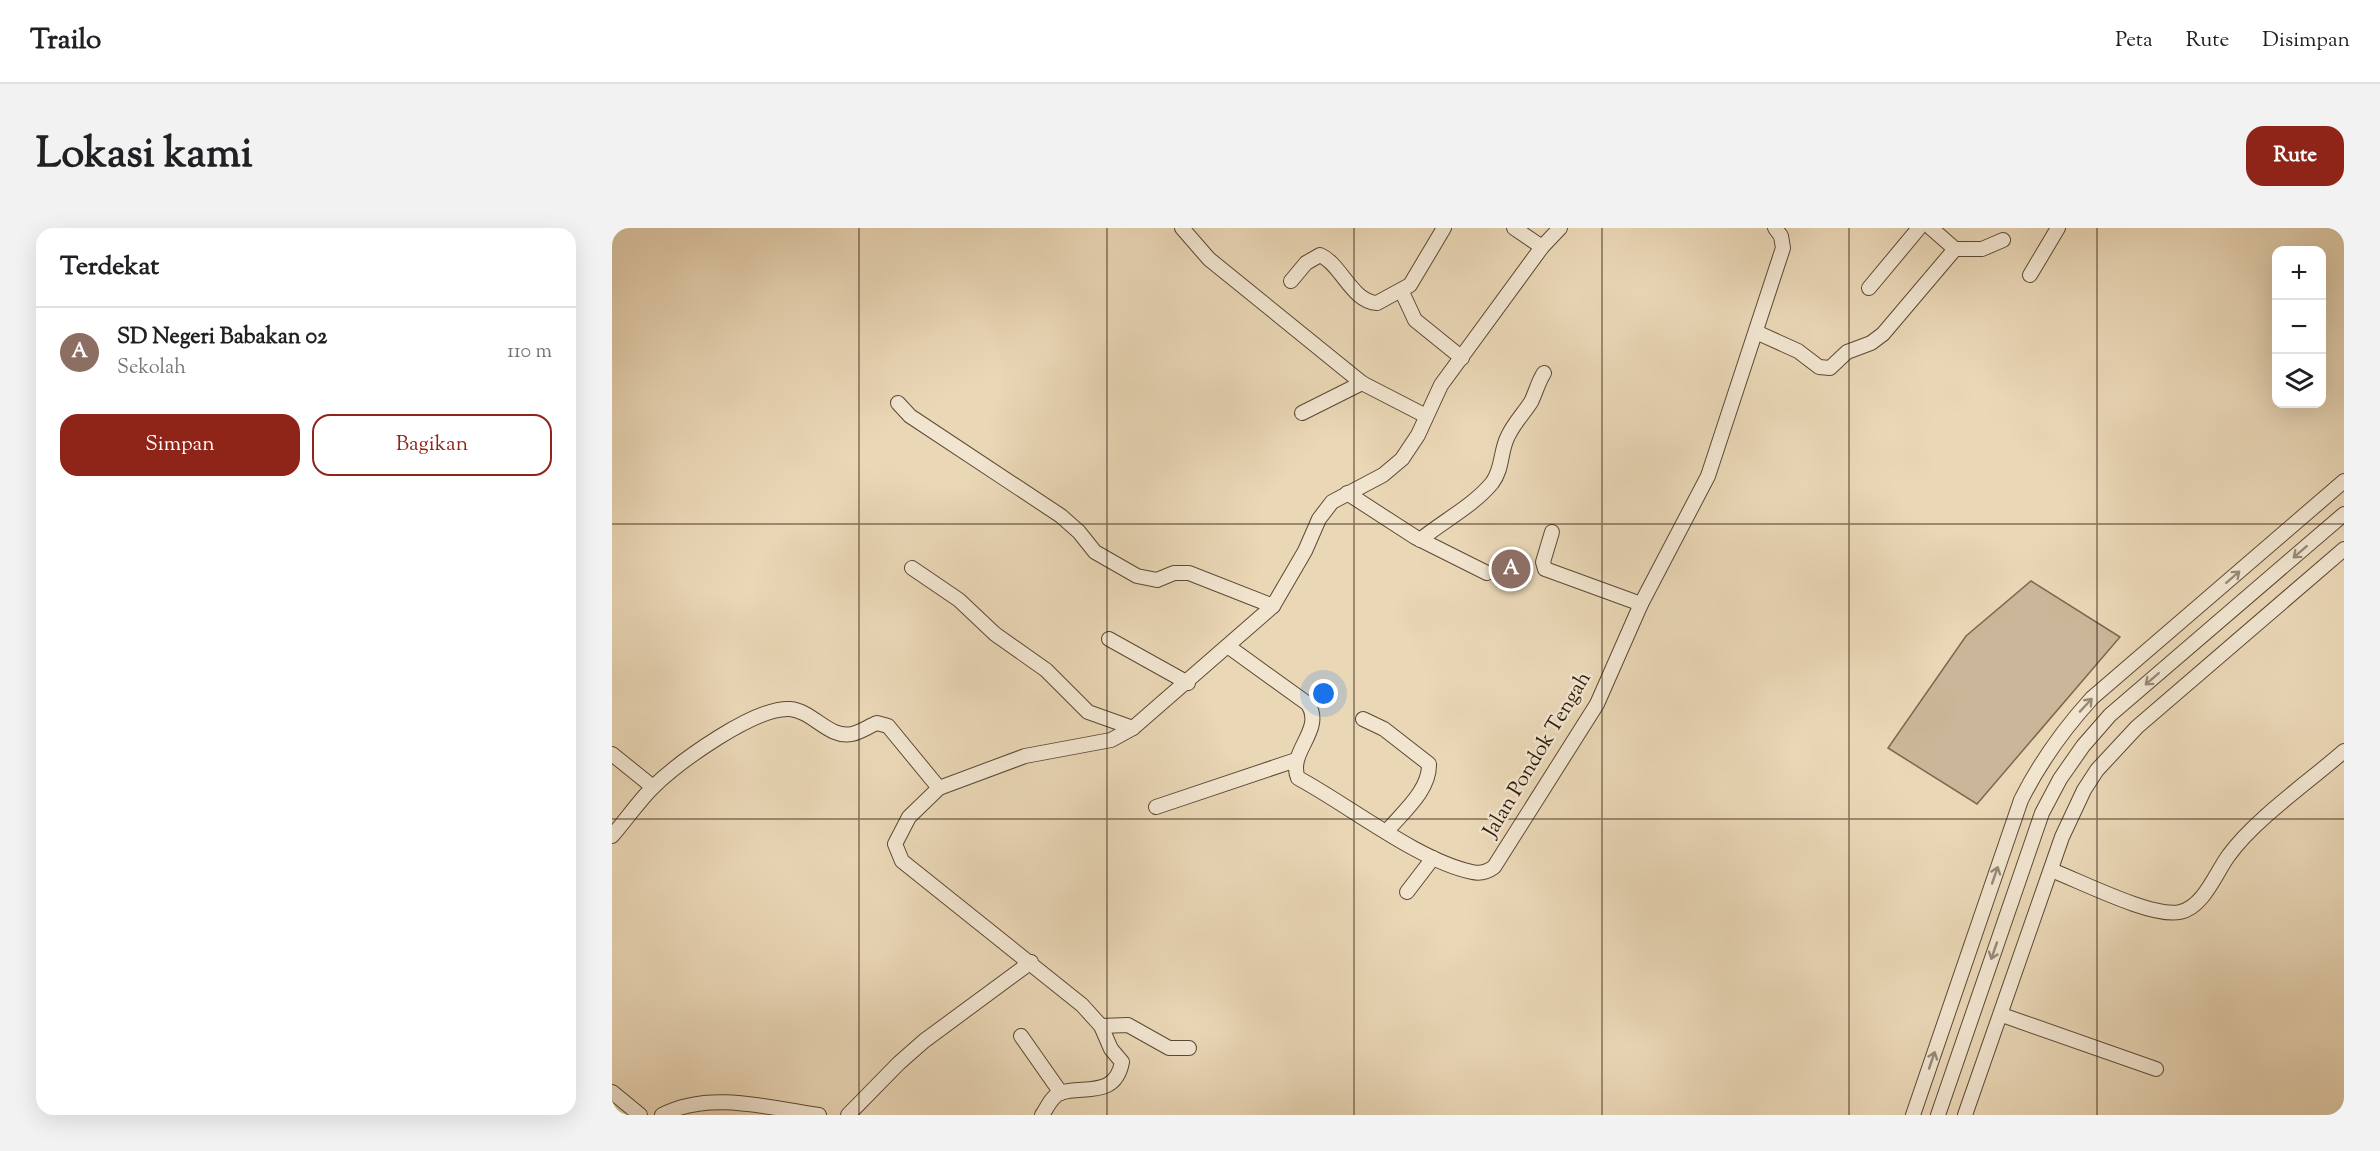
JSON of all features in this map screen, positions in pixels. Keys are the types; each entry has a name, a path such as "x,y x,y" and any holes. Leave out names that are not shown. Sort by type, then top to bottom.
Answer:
{"street":[{"path":"1182,228 1209,259 1362,384 1426,416"},
{"path":"1291,280 1306,263 1320,255 1328,258 1356,291 1371,303 1377,303 1402,292 1420,272 1444,228"},
{"path":"1514,228 1542,247"},
{"path":"1042,1115 1053,1098 1061,1093 1104,1086 1114,1079 1122,1062 1111,1049 1101,1026 1082,1005 1031,962 908,868 897,853 895,844 902,827 939,788 1025,756 1063,747 1105,741 1133,728 1229,647 1273,606 1305,551 1319,519 1332,502 1383,475 1398,464 1411,448 1441,385 1542,247 1560,228"},
{"name":"Jalan Pondok Tengah","path":"1296,760 1294,769 1298,778 1433,858 1472,872 1488,871 1494,867 1597,704 1641,604 1708,476 1783,248 1781,236 1775,228"},
{"path":"1869,288 1919,228"},
{"path":"1931,228 1955,249 1982,249 2003,240"},
{"path":"2030,275 2058,228"},
{"path":"1756,332 1798,351 1819,368 1830,368 1847,352 1871,343 1883,334 1955,249"},
{"path":"1402,292 1415,320 1462,358"},
{"path":"1420,540 1444,519 1475,500 1493,482 1499,471 1501,451 1508,435 1530,402 1544,373"},
{"path":"1302,413 1362,384"},
{"path":"898,402 910,416 1060,516 1079,532 1095,552 1137,576 1157,580 1174,573 1190,573 1273,606"},
{"path":"1912,1115 2021,800 2039,764 2063,730 2092,699 2344,482"},
{"path":"1347,493 1420,540 1487,573"},
{"path":"1938,1115 2025,860 2043,813 2060,779 2083,746 2110,715 2344,514"},
{"path":"1551,532 1543,562 1545,569 1641,604"},
{"path":"1965,1115 2072,812 2097,770 2137,727 2344,549"},
{"path":"912,568 959,600 995,634 1046,670 1088,712 1133,728"},
{"path":"1109,639 1188,683"},
{"path":"1156,807 1296,760 1313,723 1313,712 1308,704 1229,647"},
{"path":"612,836 653,788 698,751 731,730 764,715 789,709 810,715 842,734 860,732 877,723 888,726 939,788"},
{"path":"1363,719 1384,729 1429,764 1430,771 1420,793 1387,831"},
{"path":"2051,870 2140,906 2181,912 2194,905 2230,853 2246,835 2344,751"},
{"path":"612,754 653,788"},
{"path":"1407,892 1433,858"},
{"path":"848,1115 924,1041 1031,962"},
{"path":"2002,1015 2156,1070"},
{"path":"1101,1026 1128,1025 1169,1048 1189,1048"},
{"path":"1021,1036 1061,1093"},
{"path":"612,1092 640,1115"},
{"path":"662,1115 691,1103 712,1101 819,1115"}],"shaded area":[{"path":"2031,581 2120,637 1977,804 1888,748 1966,636"}],"place":[{"name":"SD Negeri Babakan 02","path":"1511,569"}]}
